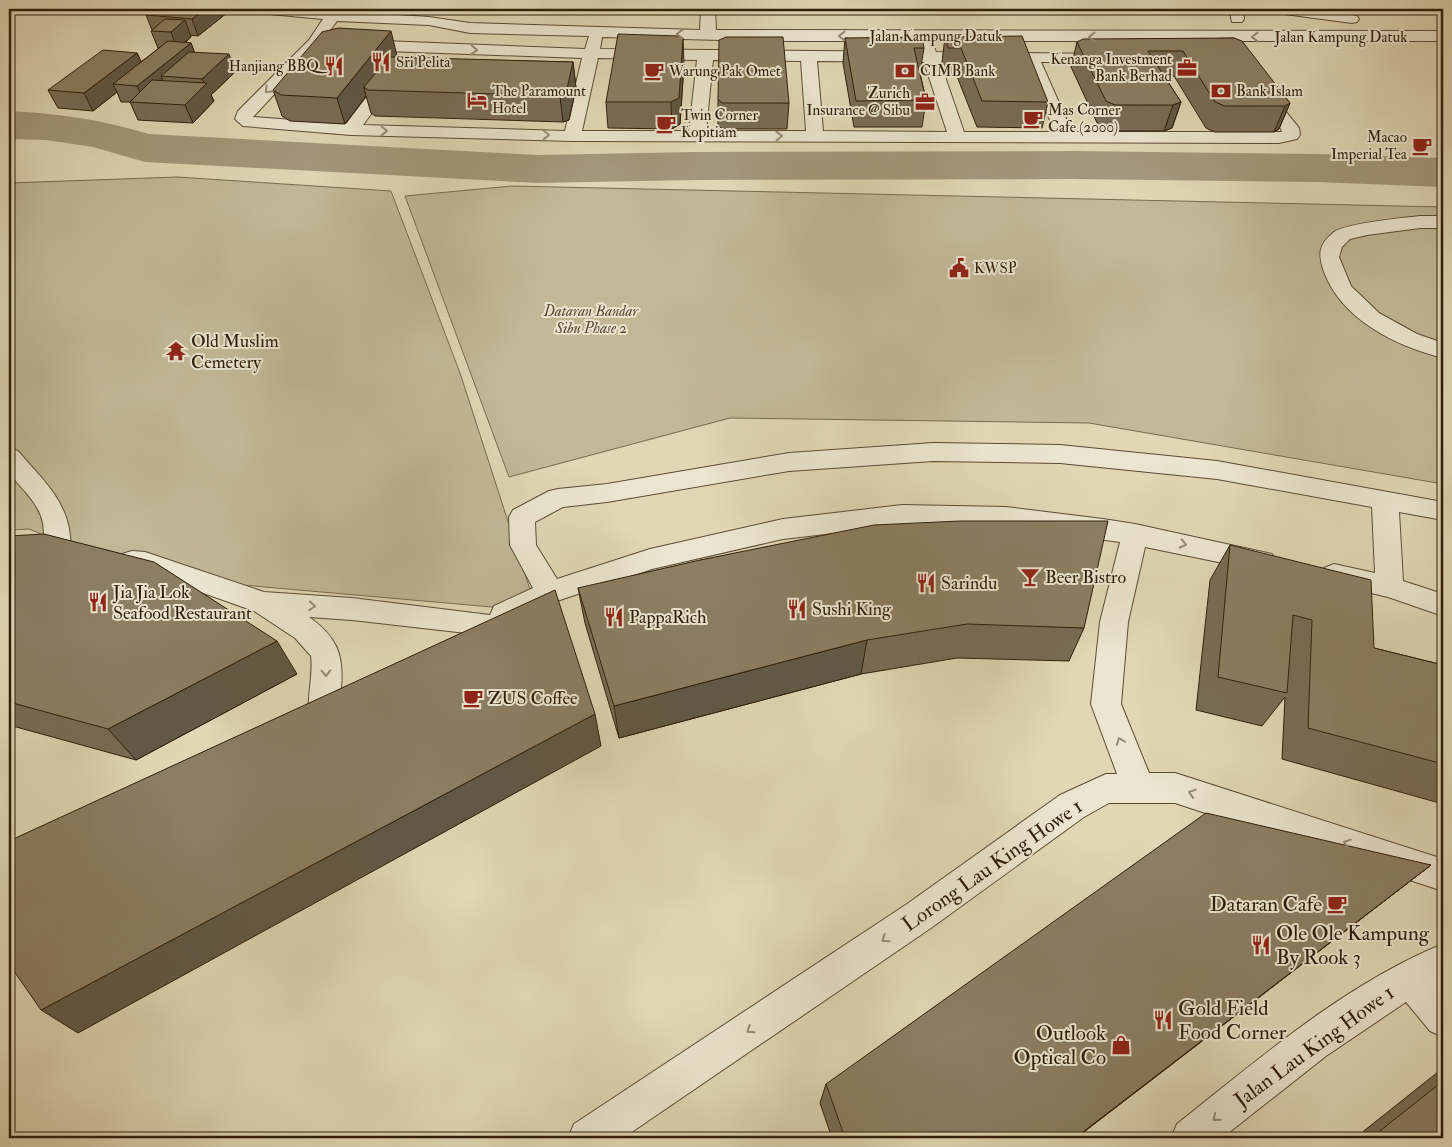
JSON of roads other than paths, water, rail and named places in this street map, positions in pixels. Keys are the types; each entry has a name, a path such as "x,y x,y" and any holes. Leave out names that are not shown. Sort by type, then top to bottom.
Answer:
{"street":[{"name":"Jalan Kampung Datuk","path":"259,9 428,22 470,28 596,32 710,21"},
{"name":"Jalan Kampung Datuk","path":"1271,14 1371,19"},
{"path":"333,16 314,43 244,115 244,119 249,122 351,130 572,136 814,135 1279,138 1291,135 1290,128 1247,75"},
{"name":"Jalan Kampung Datuk","path":"428,22 464,18 543,16 710,21 923,36 1215,44 1443,36"},
{"path":"1217,19 1240,16"},
{"path":"351,130 390,78 408,47 428,22"},
{"path":"572,136 596,32"},
{"path":"923,36 957,136"},
{"path":"314,43 590,54 705,56 1127,57"},
{"path":"697,136 705,56"},
{"path":"809,57 814,135"},
{"path":"1031,57 1065,136"},
{"path":"390,78 408,78"},
{"path":"567,82 585,82"},
{"path":"1443,222 1420,222 1367,229 1343,235 1332,245 1329,257 1341,288 1371,318 1409,338 1443,351"},
{"path":"550,592 523,545 522,517 558,498 607,493 789,462 932,452 1060,454 1217,470 1443,511"},
{"path":"9,456 49,504 56,523 58,551"},
{"path":"1385,500 1390,587"},
{"path":"442,647 550,592 650,558 783,529 902,515 1006,517 1135,534 1283,565"},
{"path":"1135,534 1114,622 1106,704 1138,787"},
{"path":"31,548 145,562 263,603 311,634 325,651 327,677 323,713"},
{"path":"1312,571 1390,587 1443,605"},
{"path":"263,603 352,609 484,624"},
{"name":"Lorong Lau King Howe 1","path":"588,1138 919,916 1072,806 1106,789 1138,787 1175,788 1443,875"},
{"name":"Jalan Lau King Howe 1","path":"1191,1138 1277,1069 1367,1003 1410,978 1443,962"},
{"path":"1410,978 1443,1018"}],"waterway":[{"path":"9,125 46,126 100,134 145,148 538,169 695,166 1073,165 1317,168 1443,173"}],"place":[{"name":"Sri Pelita","path":"381,62"},
{"name":"Hanjiang BBQ","path":"334,66"},
{"name":"Kenanga Investment Bank Berhad","path":"1187,68"},
{"name":"Warung Pak Omet","path":"654,71"},
{"name":"CIMB Bank","path":"905,71"},
{"name":"Bank Islam","path":"1221,91"},
{"name":"The Paramount Hotel","path":"477,100"},
{"name":"Zurich Insurance @ Sibu","path":"925,102"},
{"name":"Mas Corner Cafe (2000)","path":"1033,119"},
{"name":"Twin Corner Kopitiam","path":"666,124"},
{"name":"Macao Imperial Tea","path":"1422,146"},
{"name":"KWSP","path":"959,268"},
{"name":"Old Muslim Cemetery","path":"176,351"},
{"name":"Beer Bistro","path":"1030,577"},
{"name":"Sarindu","path":"926,583"},
{"name":"Jia Jia Lok Seafood Restaurant","path":"98,602"},
{"name":"Sushi King","path":"797,609"},
{"name":"PappaRich","path":"614,617"},
{"name":"ZUS Coffee","path":"473,698"},
{"name":"Dataran Cafe","path":"1337,904"},
{"name":"Ole Ole Kampung By Rook 3","path":"1261,945"},
{"name":"Gold Field Food Corner","path":"1163,1020"},
{"name":"Outlook Optical Co","path":"1121,1045"}],"park label":[{"name":"Dataran Bandar Sibu Phase 2","path":"591,320"}]}
